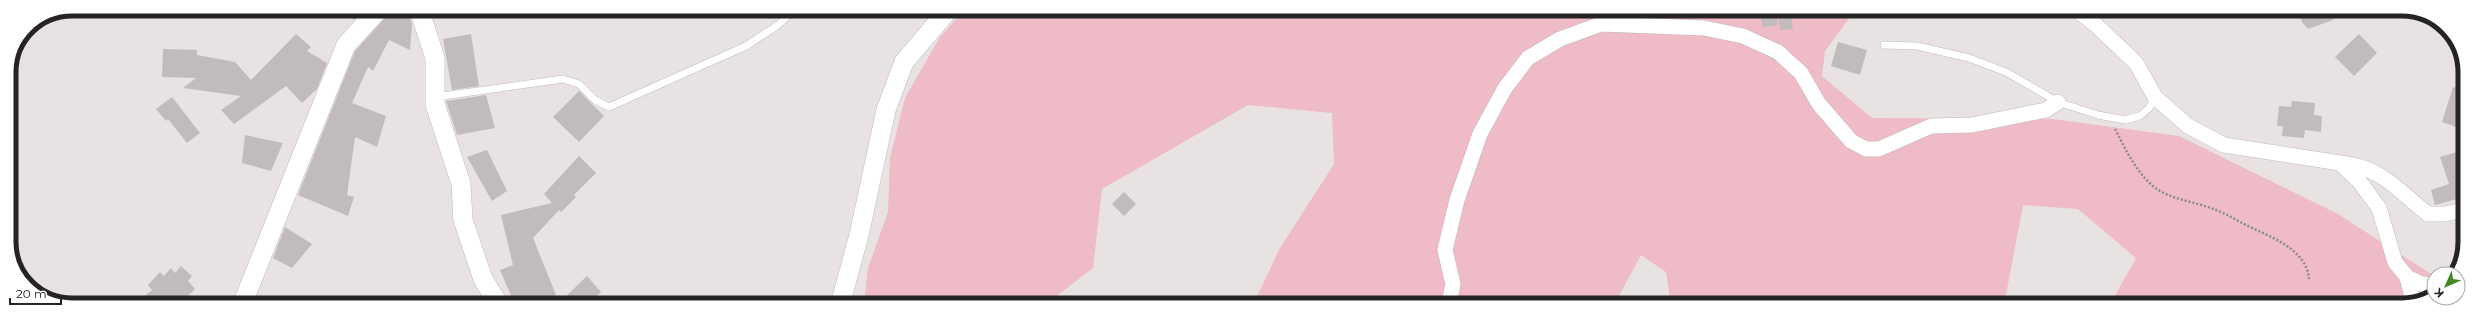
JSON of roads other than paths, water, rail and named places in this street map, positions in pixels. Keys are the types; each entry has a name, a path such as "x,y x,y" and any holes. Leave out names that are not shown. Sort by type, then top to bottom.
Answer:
{"street":[{"path":"244,298 346,45 373,16"},
{"path":"421,16 435,58 435,104 461,184 463,220 483,279 495,298"},
{"path":"842,298 859,235 886,110 904,62 943,16"},
{"path":"2084,16 2096,25 2136,63 2155,97 2188,126 2224,145 2360,165 2396,187 2428,214 2446,214 2458,211"},
{"path":"1450,298 1453,284 1445,250 1457,200 1480,134 1505,88 1528,58 1560,39 1601,24 1704,28 1744,36 1778,52 1801,73 1819,104 1851,141 1866,149 1879,149 1931,126 1972,125 2046,110 2058,102"},
{"path":"2340,163 2359,181 2379,208 2395,262 2407,277 2412,297"},
{"path":"2407,277 2426,284"}],"lane":[{"path":"435,97 563,79 579,84 595,100 609,107 746,46 778,25 788,16"},
{"path":"1884,45 1917,46 1969,58 2006,72 2058,102 2108,117 2125,120 2140,116 2149,108 2155,97"}]}
